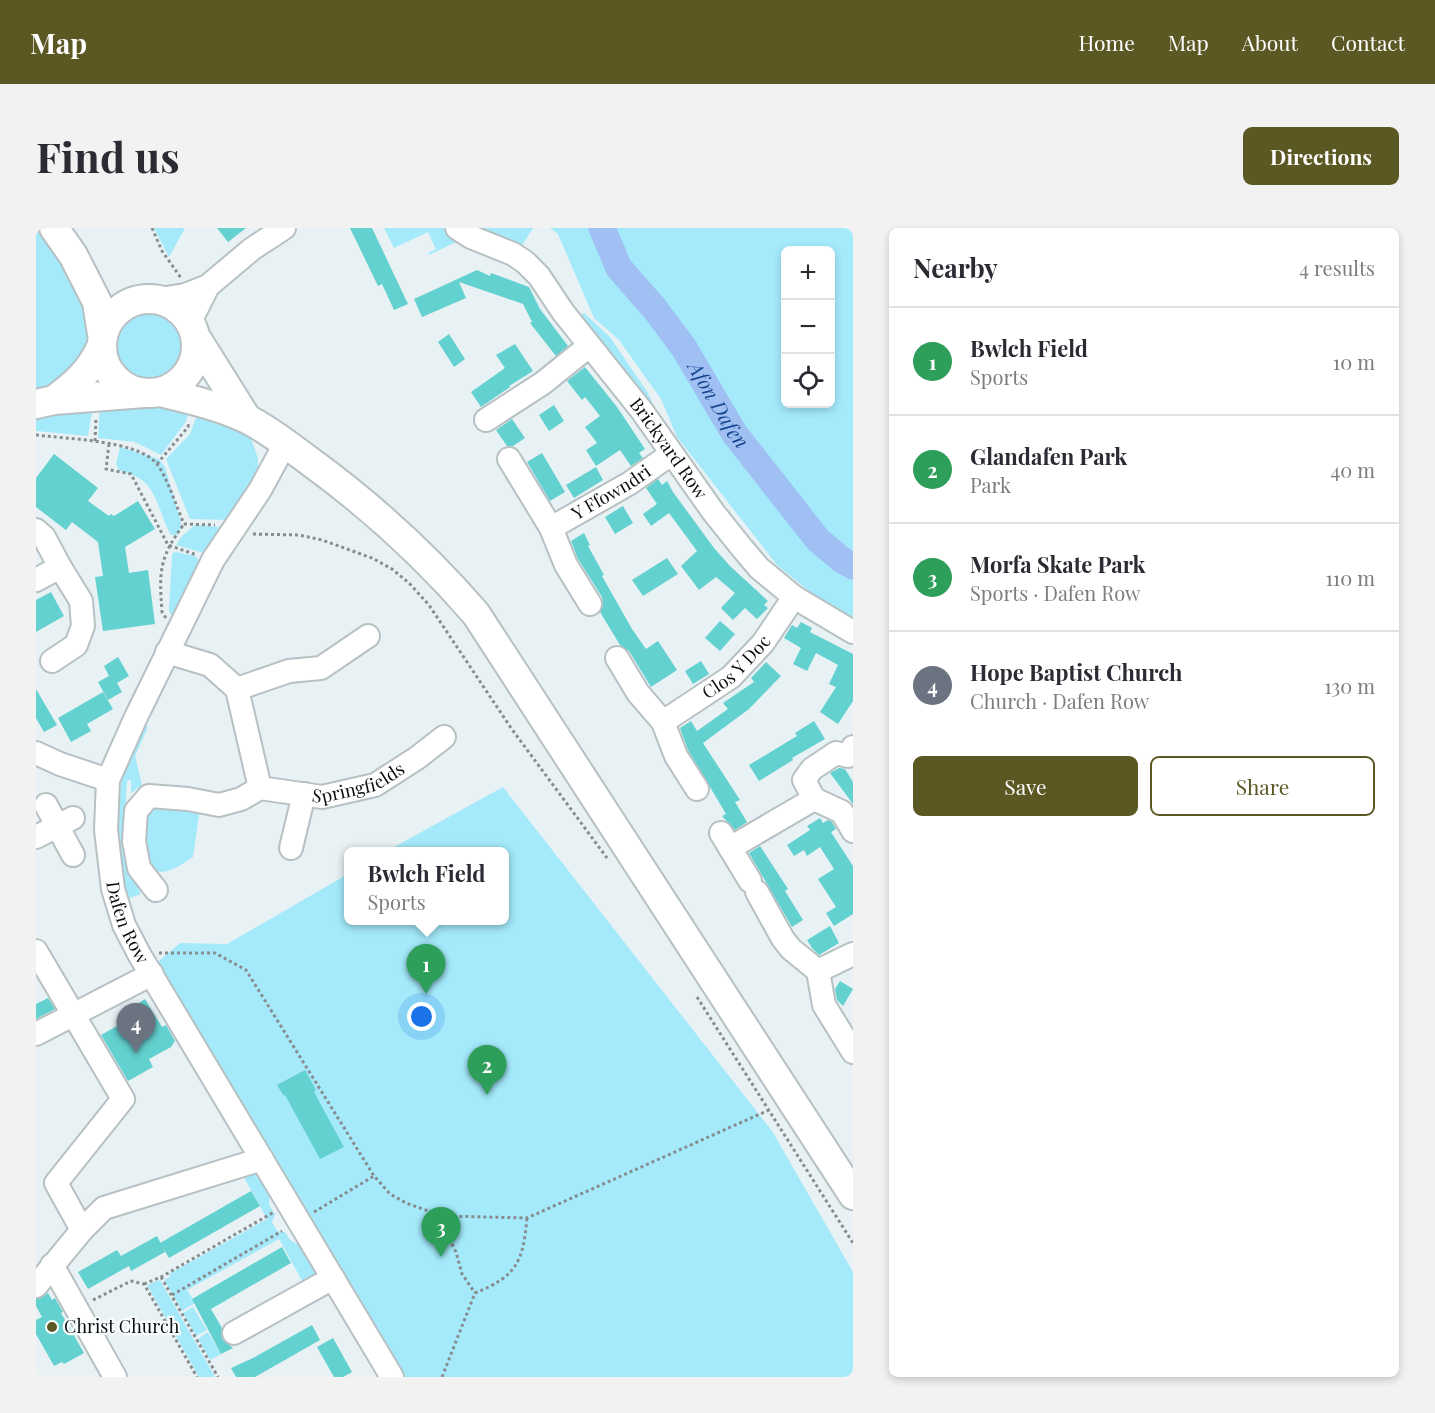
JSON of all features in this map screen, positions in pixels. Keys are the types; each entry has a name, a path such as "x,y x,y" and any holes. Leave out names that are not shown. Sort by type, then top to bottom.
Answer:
{"main road":[{"path":"54,228 73,255 97,302 103,360 109,372 119,383 132,390 197,401 247,419 351,492 386,521 444,576 476,614 779,1105 853,1195"},
{"path":"73,255 113,286 181,311 247,419"},
{"path":"45,402 82,379 96,358 108,322 116,311 125,304 148,299"},
{"path":"45,402 153,393 173,387 192,365 196,351 193,329"}],"street":[{"path":"148,299 185,295 208,286 252,249 284,228"},
{"name":"Brickyard Row","path":"457,228 525,262 539,276 563,312 642,411 714,513 742,548 759,567 794,597 853,632"},
{"path":"193,329 208,286"},
{"path":"486,420 543,383 589,346"},
{"name":"Dafen Row","path":"285,444 260,490 213,560 136,717 108,780 106,830 113,889 124,925 392,1377"},
{"name":"Y Ffowndri","path":"549,527 630,483 671,454"},
{"path":"508,459 549,527 566,565 590,604"},
{"path":"36,530 44,537 81,601 83,626 76,645 52,660"},
{"path":"36,580 60,567"},
{"name":"Clos Y Doc","path":"663,722 731,677 763,644 794,597"},
{"path":"237,689 289,671 321,668 368,636"},
{"path":"156,890 139,868 134,841 136,811 149,796 219,804 241,799 261,788 237,689 210,665 167,652"},
{"path":"617,658 638,693 663,722 676,756 697,789"},
{"name":"Springfields","path":"261,788 322,797 375,785 417,758 444,737"},
{"path":"853,747 848,756 836,753 812,769 809,789 791,813 725,841 783,939 820,981 824,1005 853,1052"},
{"path":"36,753 60,764 108,780"},
{"path":"809,789 842,812 853,831"},
{"path":"291,848 304,794"},
{"path":"46,805 65,822 73,855"},
{"path":"36,837 65,822"},
{"path":"36,951 123,1099 56,1183 82,1230"},
{"path":"820,981 853,954"},
{"path":"36,1034 152,974"},
{"path":"36,1286 82,1230 104,1208 262,1159"},
{"path":"52,1265 115,1377"},
{"path":"234,1334 333,1278"}],"path":[{"path":"152,228 162,251 184,283"},
{"path":"158,464 188,427 197,401"},
{"path":"36,435 128,447 144,453 158,464 184,524"},
{"path":"109,444 106,469 131,474 168,545 213,560"},
{"path":"179,628 162,612 161,563 168,545 184,524"},
{"path":"184,524 234,527 254,535 299,535 322,540 372,558 392,569 409,583 429,605 511,728 607,858"},
{"path":"140,954 215,953 246,970 374,1176 390,1194 406,1203 442,1216 527,1218 779,1105"},
{"path":"697,997 779,1105 853,1243"},
{"path":"76,1308 131,1281 144,1284 374,1176"},
{"path":"172,1295 294,1212"},
{"path":"442,1216 444,1228 456,1252 462,1274 475,1293"},
{"path":"442,1377 475,1293 499,1283 514,1268 525,1242 527,1218"},
{"path":"161,1276 218,1377"},
{"path":"144,1284 197,1377"}],"shaded area":[{"path":"36,228 43,228 88,301 89,332 82,359 57,384 36,392"},
{"path":"154,228 185,228 169,257"},
{"path":"384,228 443,228 456,242 429,255 428,253 436,249 428,232 394,248"},
{"path":"477,228 533,228 520,245"},
{"path":"550,228 853,228 853,618 821,601 777,565 677,437 661,399 619,340 594,318 558,234"},
{"path":"149,312 162,315 173,322 180,333 183,346 180,359 173,370 162,377 149,380 136,377 125,370 118,359 115,346 118,333 125,322 136,315"},
{"path":"584,313 610,337 648,393 664,428 575,319"},
{"path":"172,403 191,407 185,423 161,455 135,442 98,438 100,405"},
{"path":"93,406 88,436 36,431 36,412"},
{"path":"199,410 221,420 251,439 258,458 258,474 230,520 190,519 166,459 190,434"},
{"path":"120,447 159,459 165,467 181,522 177,535 171,535 150,488 137,477 119,470 116,464"},
{"path":"195,525 219,527 208,551 204,553 176,545 182,536"},
{"path":"176,552 195,556 199,560 173,615 169,610 172,556"},
{"path":"141,724 148,727 135,756 142,785 131,793 131,780 127,781 123,855 141,894 125,900 115,848 119,796 123,773"},
{"path":"503,787 772,1131 853,1272 853,1377 397,1377 152,967 180,943 227,944 344,876 344,925 509,925 509,847 394,847"},
{"path":"144,806 197,809 199,815 193,857 176,868 164,872 144,867"},
{"path":"254,1168 270,1194 269,1204 275,1215 272,1222 277,1231 285,1232 290,1240 301,1246 317,1277 305,1286 279,1239 187,1290 195,1303 182,1311 164,1280 170,1277 169,1274 267,1219 241,1172"},
{"path":"160,1280 215,1377 199,1377 147,1285"},
{"path":"193,1307 207,1330 196,1336 183,1313"},
{"path":"208,1332 221,1354 210,1360 198,1339"}],"building":[{"path":"217,228 246,228 228,242"},
{"path":"350,228 372,228 408,304 394,310 382,284 378,286"},
{"path":"477,270 529,287 540,309 568,346 556,356 530,323 532,322 523,304 459,282 466,298 422,317 414,299"},
{"path":"449,334 465,359 454,367 438,342"},
{"path":"515,344 533,371 481,407 471,392 505,368 496,355"},
{"path":"585,367 617,407 645,449 639,453 643,458 631,466 620,450 596,466 586,450 597,443 585,427 600,416 585,397 582,400 567,381"},
{"path":"554,405 564,421 549,431 539,415"},
{"path":"512,419 525,438 513,446 507,446 496,430"},
{"path":"542,453 565,492 550,501 527,462"},
{"path":"54,454 98,488 88,501 109,516 111,514 114,516 138,501 155,529 125,547 129,573 148,570 155,624 103,631 95,577 103,576 98,542 72,522 66,530 36,507 36,478"},
{"path":"596,467 603,480 574,498 566,485"},
{"path":"658,479 662,485 667,481 714,548 768,601 764,605 768,608 757,619 745,608 733,620 721,608 735,593 716,577 699,590 681,566 697,551 669,513 651,526 643,514 657,504 646,488"},
{"path":"623,506 633,523 615,534 605,517"},
{"path":"584,533 590,545 588,546 604,575 602,576 632,629 646,649 658,641 677,670 651,687 629,651 620,645 600,612 603,604 602,597 578,559 571,541"},
{"path":"667,558 678,574 643,596 632,580"},
{"path":"51,592 64,616 36,632 36,600"},
{"path":"720,621 735,634 720,651 705,638"},
{"path":"801,622 812,628 810,632 853,654 853,701 838,724 820,712 836,687 829,684 838,665 816,653 807,671 793,664 801,648 784,638 792,625 797,628"},
{"path":"118,657 129,676 117,683 122,692 108,700 98,682 109,676 104,666"},
{"path":"701,661 709,674 693,684 685,671"},
{"path":"766,662 781,676 749,709 703,743 740,800 735,802 747,822 735,830 722,816 726,814 688,750 680,728 691,721 697,731 728,709 723,703 754,682 751,678"},
{"path":"36,689 57,725 44,732 36,718"},
{"path":"103,692 113,709 87,724 91,731 71,742 58,718"},
{"path":"814,721 825,739 759,781 749,765 797,736 795,733"},
{"path":"839,768 845,769 853,782 853,804 830,773"},
{"path":"820,818 823,823 828,820 832,822 836,829 831,832 853,866 853,914 834,926 826,913 836,907 818,879 834,869 820,847 807,856 804,850 794,856 787,845 810,830 807,826"},
{"path":"760,846 788,889 785,891 803,920 792,927 749,853"},
{"path":"830,926 839,943 819,955 807,940"},
{"path":"840,981 853,989 843,1006 837,1000 835,989"},
{"path":"48,998 55,1009 36,1019 36,1004"},
{"path":"145,999 162,1027 166,1025 175,1041 171,1047 149,1059 153,1067 128,1081 101,1035 133,1017 128,1010"},
{"path":"305,1070 316,1090 314,1092 344,1147 320,1159 285,1095 277,1085"},
{"path":"251,1191 260,1206 169,1258 160,1243"},
{"path":"157,1236 165,1252 131,1271 129,1266 88,1289 78,1272 117,1250 121,1256"},
{"path":"282,1247 291,1263 211,1309 222,1328 222,1339 233,1348 221,1354 192,1299"},
{"name":"Christ Church","path":"48,1293 52,1300 55,1298 84,1353 64,1364 62,1362 54,1366 36,1334 36,1320 42,1317 36,1306 36,1299"},
{"path":"312,1325 320,1340 255,1377 236,1377 231,1368"},
{"path":"333,1338 352,1372 343,1377 334,1377 317,1347"}],"waterway":[{"name":"Afon Dafen","path":"602,228 619,268 655,309 684,348 734,433 818,540 853,566"}],"place":[{"name":"Bwlch Field","path":"426,994"},
{"name":"Hope Baptist Church","path":"136,1053"},
{"name":"Glandafen Park","path":"487,1095"},
{"name":"Morfa Skate Park","path":"441,1257"},
{"name":"Christ Church","path":"52,1327"}]}
